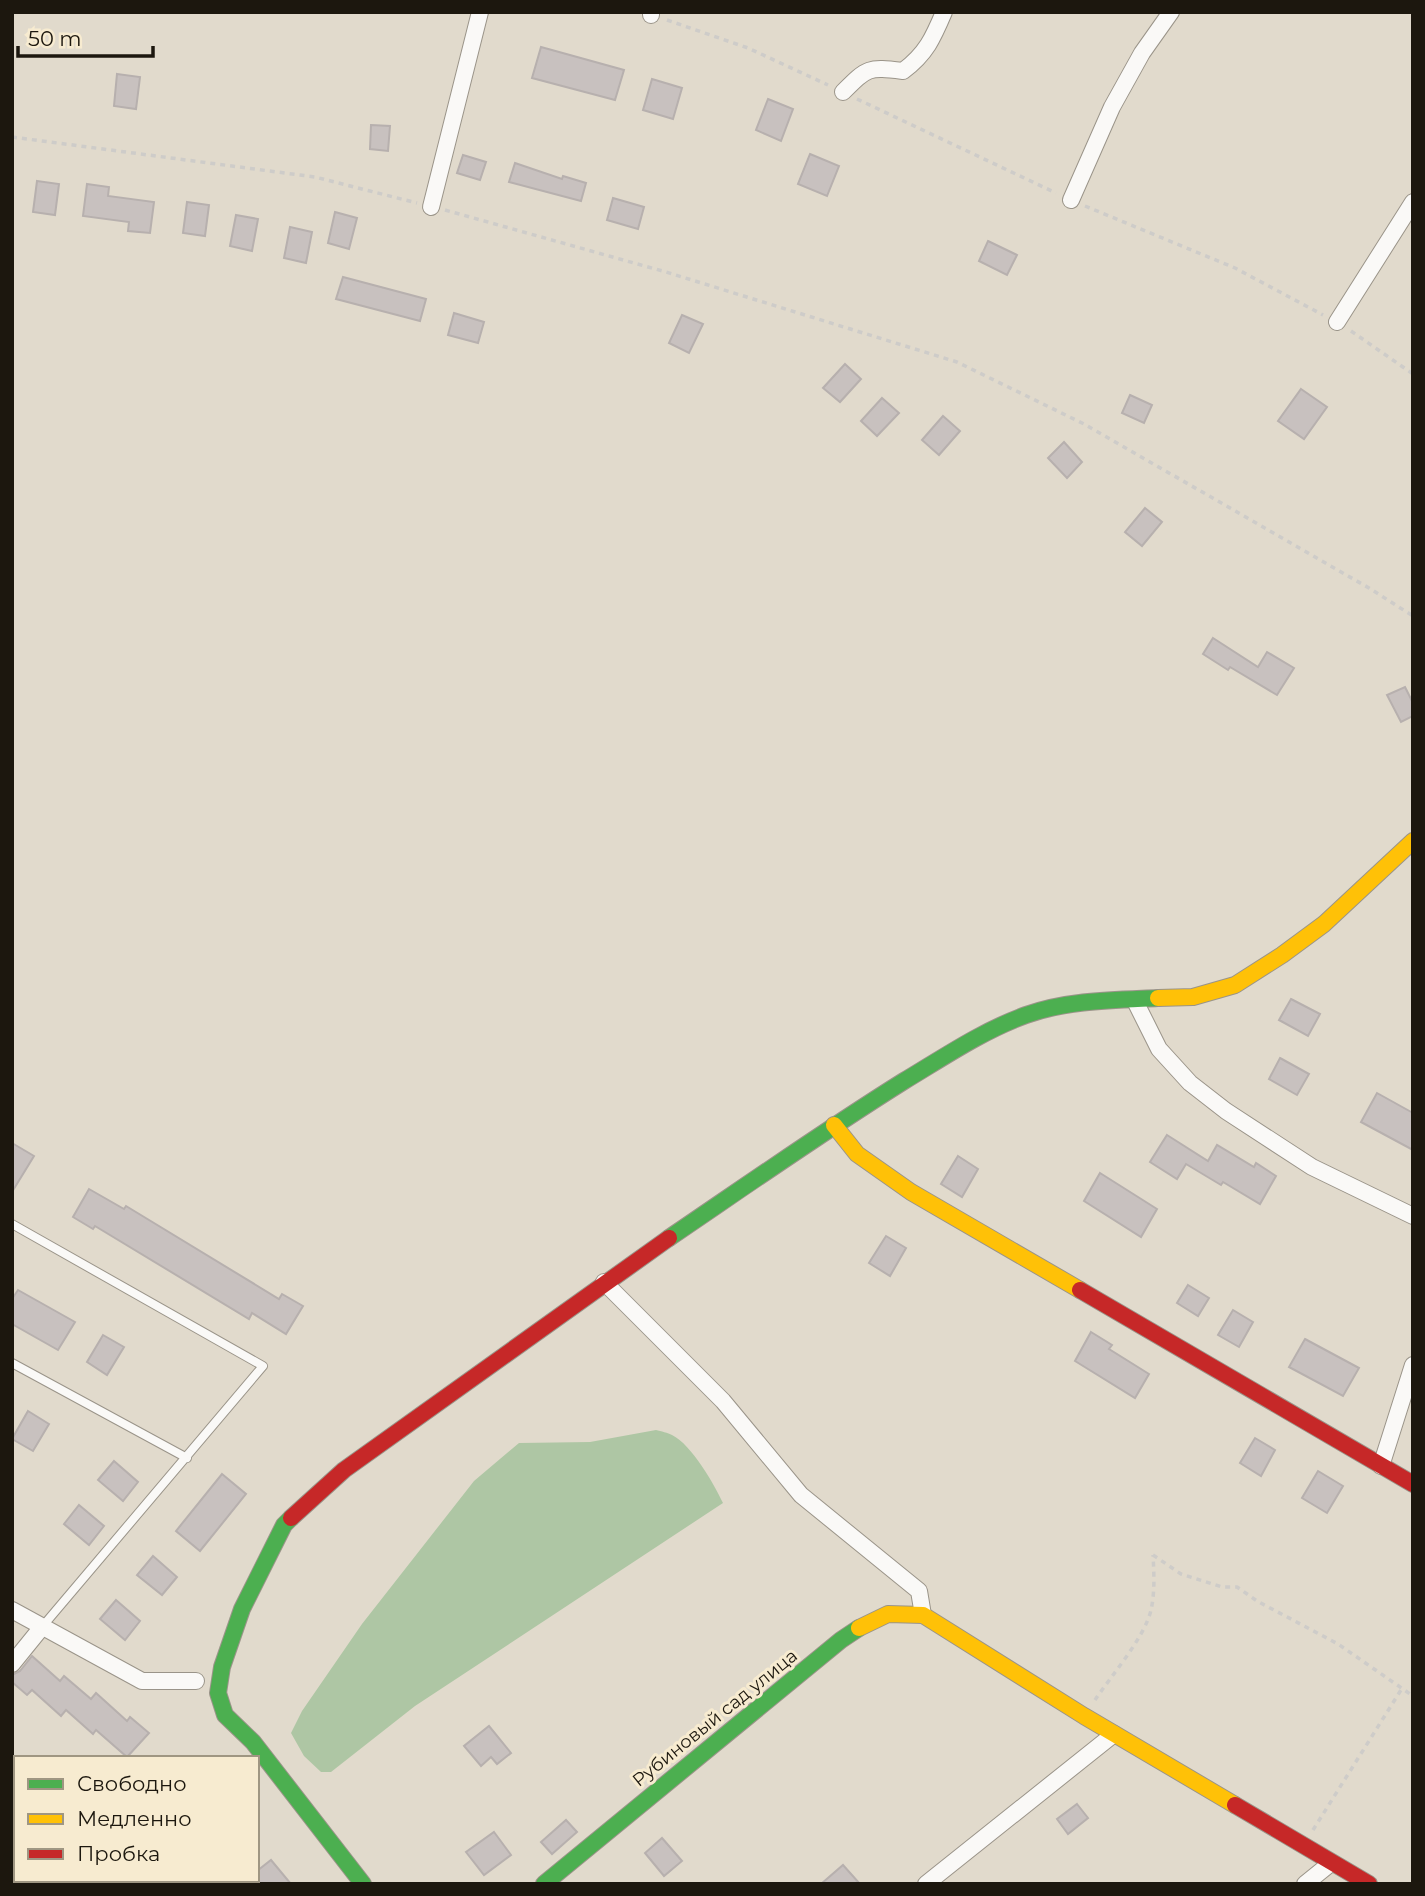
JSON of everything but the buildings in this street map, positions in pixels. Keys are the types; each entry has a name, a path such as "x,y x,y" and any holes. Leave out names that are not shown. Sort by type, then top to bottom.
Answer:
{"street":[{"path":"431,206 480,12"},
{"path":"843,92 864,72 878,68 904,71 920,58 943,12"},
{"path":"1071,200 1112,107 1142,54 1171,12"},
{"path":"1337,322 1413,202"},
{"path":"363,1884 253,1742 225,1715 218,1693 242,1609 284,1525 344,1471 604,1282 834,1125 986,1031 1028,1014 1065,1005 1103,1000 1193,998 1235,985 1324,924 1413,841"},
{"path":"1135,1001 1158,1049 1190,1083 1226,1111 1312,1167 1413,1216"},
{"path":"834,1125 857,1154 911,1192 1413,1484"},
{"path":"604,1282 723,1401 801,1495 919,1591 923,1615 1084,1716 1369,1884"},
{"path":"1381,1466 1406,1379 1413,1365"},
{"path":"12,1611 142,1682 196,1681"},
{"name":"Рубиновый сад улица","path":"544,1884 841,1640 882,1614 909,1612 923,1615"},
{"path":"12,1664 42,1627"},
{"path":"926,1884 1114,1734"},
{"path":"1305,1884 1331,1863"}],"lane":[{"path":"12,1224 263,1366 42,1627"},
{"path":"12,1363 187,1458"}],"path":[{"path":"651,14 748,48 1071,200 1235,268 1337,322 1413,374"},
{"path":"12,137 315,177 431,206 666,272 957,362 1084,424 1358,581 1413,616"},
{"path":"1084,1716 1128,1655 1150,1613 1153,1555 1181,1574 1222,1587 1237,1587 1257,1601 1338,1644 1413,1696"},
{"path":"1303,1846 1401,1690"}],"green space":[{"path":"656,1430 672,1435 687,1447 723,1503 415,1706 331,1772 321,1772 304,1756 291,1733 302,1711 362,1624 474,1481 519,1443 590,1442"}],"traffic: fast":[{"path":"669,1238 874,1100 994,1029 1026,1015 1058,1006 1158,998"},
{"path":"291,1518 284,1525 242,1609 222,1667 218,1693 225,1715 253,1742 363,1884"},
{"path":"544,1884 859,1628"}],"traffic: slow":[{"path":"1158,998 1193,997 1235,985 1324,924 1413,841"},
{"path":"834,1125 857,1154 911,1192 1080,1290"},
{"path":"859,1628 888,1614 923,1615 1084,1716 1235,1805"}],"traffic: jam":[{"path":"291,1518 344,1470 669,1238"},
{"path":"1080,1290 1413,1484"},
{"path":"1235,1805 1369,1884"}]}
